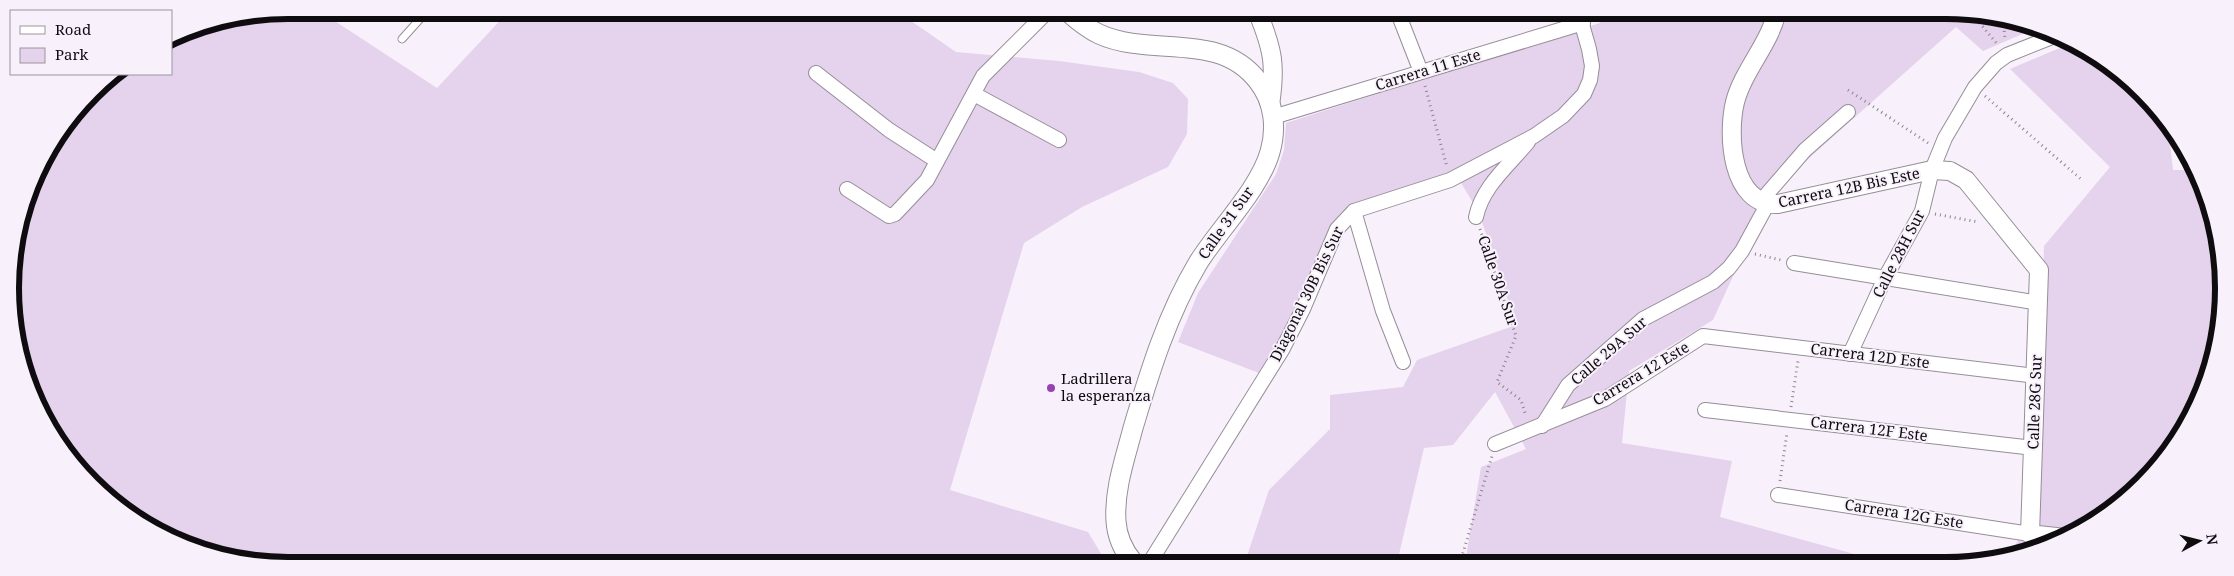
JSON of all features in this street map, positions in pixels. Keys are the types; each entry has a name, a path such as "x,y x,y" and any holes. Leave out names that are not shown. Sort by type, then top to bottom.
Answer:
{"main road":[{"name":"Calle 31 Sur","path":"1078,19 1100,34 1115,39 1207,50 1226,55 1252,72 1266,93 1272,111 1273,142 1264,167 1187,282 1159,344 1148,378 1120,473 1116,507 1118,536 1129,557"}],"street":[{"path":"848,189 889,216 895,214 927,180 984,76 1040,19"},
{"path":"1260,19 1274,58 1272,111"},
{"path":"1400,19 1421,72"},
{"name":"Carrera 11 Este","path":"1272,111 1421,72 1581,19"},
{"name":"Diagonal 30B Bis Sur","path":"1153,557 1282,350 1303,309 1338,229 1354,211 1450,180 1534,136 1563,116 1584,94 1592,66 1581,19"},
{"path":"1764,203 1746,191 1739,177 1735,160 1734,116 1735,103 1742,84 1774,19"},
{"path":"2007,55 2048,39"},
{"name":"Calle 28H Sur","path":"1850,354 1886,278 1922,211 1939,150 1975,87 1996,63 2007,55"},
{"path":"816,73 889,130 937,160"},
{"path":"974,94 1059,140"},
{"name":"Calle 29A Sur","path":"1536,428 1568,385 1643,319 1713,282 1729,268 1742,251 1764,203 1805,150 1848,112"},
{"name":"Calle 30A Sur","path":"1476,217 1478,203 1487,190 1534,136"},
{"path":"1932,170 1950,171 1962,177 2005,227"},
{"name":"Carrera 12B Bis Este","path":"1764,203 1787,202 1932,170"},
{"path":"1354,211 1383,311 1403,362"},
{"name":"Calle 28G Sur","path":"2005,227 2039,270 2030,534"},
{"path":"1794,263 2039,303"},
{"name":"Carrera 12 Este","path":"1495,444 1605,399 1703,336"},
{"name":"Carrera 12D Este","path":"1703,336 2036,376"},
{"name":"Carrera 12F Este","path":"1704,410 2034,448"},
{"name":"Carrera 12G Este","path":"1778,495 2030,534"},
{"path":"2030,534 2050,536"}],"lane":[{"path":"402,39 420,19"}],"path":[{"path":"1978,21 2007,55"},
{"path":"2004,25 2007,55"},
{"path":"1421,72 1450,180"},
{"path":"1975,87 2082,180"},
{"path":"1848,90 1939,150"},
{"path":"1922,211 2005,227"},
{"name":"Calle 30A Sur","path":"1476,217 1516,336 1497,382 1520,400 1536,428"},
{"path":"1742,251 1794,263"},
{"path":"1462,557 1495,444"}],"green space":[{"path":"270,19 332,19 437,88 502,19 908,19 956,52 1059,61 1139,72 1173,83 1188,99 1187,134 1168,167 1082,207 1024,243 950,490 1088,532 1103,557 270,557 235,552 201,543 153,521 124,502 110,490 74,452 55,423 39,391 24,341 19,306 21,253 33,201 39,185 64,138 86,110 123,75 172,75 172,46 218,28"},
{"path":"1597,19 1964,19 1999,24 2028,32 1983,51 1956,27 1772,191 1713,320 1629,371 1622,443 1732,461 1720,517 1865,557 1466,557 1481,467 1526,449 1495,392 1453,445 1424,448 1398,557 1247,557 1269,490 1330,429 1330,395 1403,387 1417,360 1516,325 1479,213 1454,171 1358,203 1336,222 1323,245 1303,296 1259,373 1178,342 1198,293 1276,174 1284,150 1286,123 1600,23"},
{"path":"2064,46 2096,64 2124,86 2148,110 2169,137 2173,170 2188,170 2195,185 2210,235 2215,270 2213,323 2201,375 2179,423 2160,452 2124,490 2096,512 2049,537 2013,549 2038,506 2044,246 2110,167 2010,69"}],"place":[{"name":"Ladrillera la esperanza","path":"1051,388"}]}
